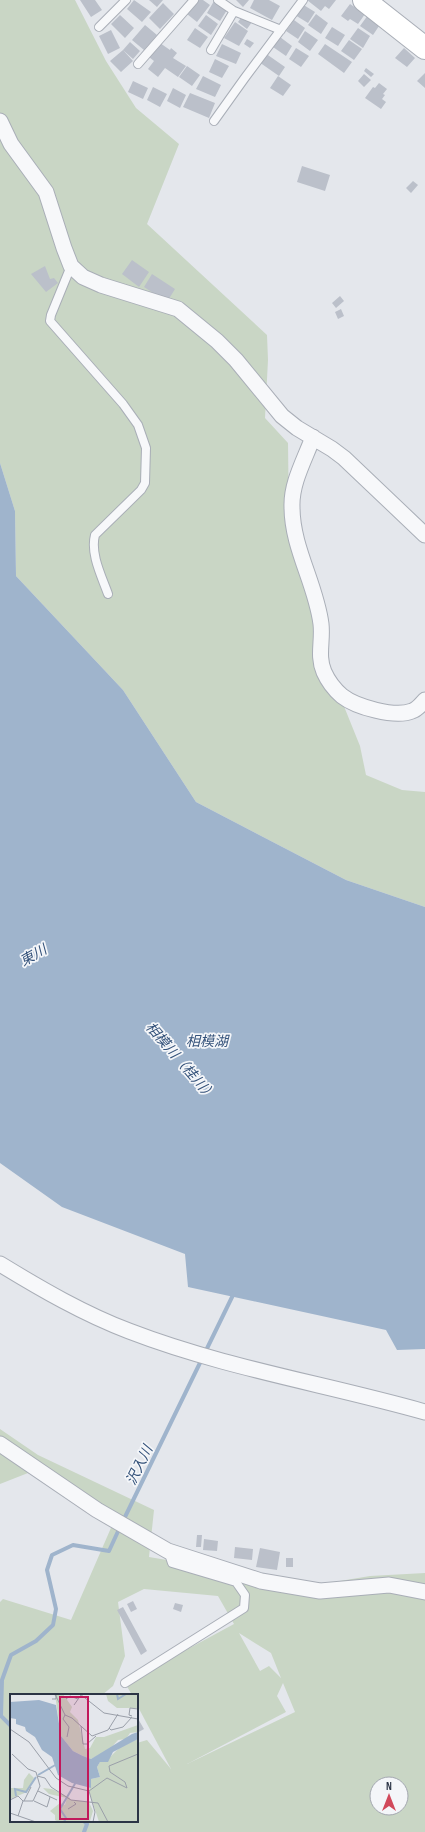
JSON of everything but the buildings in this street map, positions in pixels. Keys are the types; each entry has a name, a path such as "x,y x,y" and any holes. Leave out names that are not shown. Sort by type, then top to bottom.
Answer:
{"main road":[{"path":"364,0 425,48"}],"street":[{"path":"0,121 12,144 46,192 71,266 83,277 178,309 217,341 236,360 282,416 344,458 425,535"},
{"path":"313,438 293,492 292,522 297,543 319,610 322,626 320,659 324,672 335,689 343,697 357,704 386,713 410,712 417,709 425,700"},
{"path":"0,1264 54,1295 128,1331 205,1357 266,1373 324,1385 425,1412"},
{"path":"0,1444 97,1510 168,1551 261,1581 320,1591 389,1585 425,1592"}],"lane":[{"path":"99,27 126,0"},
{"path":"138,64 194,0"},
{"path":"218,0 234,11 281,30"},
{"path":"214,121 303,0"},
{"path":"211,50 234,11"},
{"path":"71,266 51,315 50,321 123,404 138,425 146,448 145,483 141,490 96,535 94,540 100,573 108,594"},
{"path":"125,1682 244,1608 245,1595 236,1582 172,1563 168,1551"}],"green space":[{"path":"0,0 75,0 106,61 136,108 179,144 147,224 267,335 268,360 265,418 288,443 289,523 337,689 360,746 366,775 402,790 425,792 425,907 346,880 196,802 123,690 16,576 15,511 0,463"},
{"path":"0,1429 38,1455 154,1510 149,1557 316,1585 370,1576 425,1573 425,1832 0,1832 0,1602 3,1599 71,1620 117,1514 28,1473 0,1484","holes":["239,1633 271,1653 281,1678 269,1666 260,1671","283,1683 295,1712 187,1764 286,1712 277,1696"]}],"water":[{"name":"相模湖","path":"0,463 15,511 16,576 123,690 196,802 346,880 425,907 425,1349 397,1350 386,1330 188,1287 185,1254 62,1207 0,1163"}],"waterway":[{"name":"沢入川","path":"123,1521 234,1293"},
{"name":"沢入川","path":"10,1725 1,1716 2,1680 11,1655 36,1641 53,1625 56,1609 47,1570 52,1555 73,1545 109,1551 120,1527"},
{"name":"沢入川","path":"84,1832 87,1824 85,1822"}],"water label":[{"name":"東川","path":"33,955"},
{"name":"相模川（桂川）","path":"181,1061"}]}
